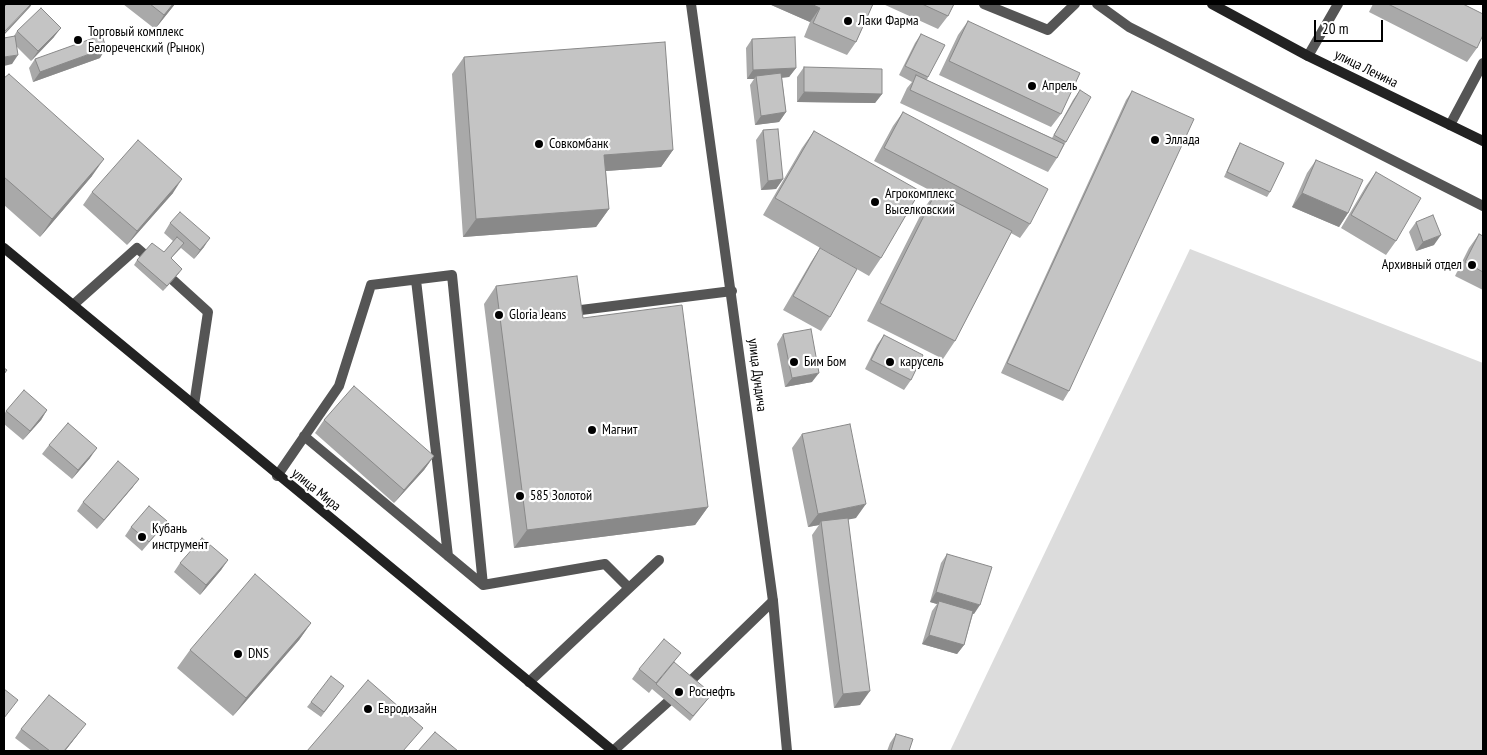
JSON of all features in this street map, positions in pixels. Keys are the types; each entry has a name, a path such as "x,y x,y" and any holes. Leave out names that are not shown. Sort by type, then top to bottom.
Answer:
{"main road":[{"name":"улица Ленина","path":"1212,4 1308,56 1483,141"},
{"name":"улица Мира","path":"4,248 277,476 613,751"}],"street":[{"name":"улица Дундича","path":"691,4 732,291 773,601 787,751"},
{"path":"985,4 1048,30 1075,4"},
{"path":"1097,4 1129,27 1483,206"},
{"path":"1308,56 1338,4"},
{"path":"1450,125 1483,63"},
{"path":"73,305 137,248 208,312 194,405"},
{"path":"277,476 339,386 371,285 452,275 483,585"},
{"path":"416,280 448,556"},
{"path":"581,310 732,291"},
{"path":"304,436 483,585 606,564 629,588"},
{"path":"529,682 659,560"},
{"path":"613,751 679,692 773,601"}],"shaded area":[{"path":"1190,249 1483,363 1483,751 950,751"}],"building":[{"path":"7,4 31,4 4,32 4,7"},
{"path":"150,4 173,4 164,15"},
{"path":"811,4 873,4 856,42 813,23 820,8"},
{"path":"922,4 954,4 948,16"},
{"path":"1388,4 1463,4 1483,14 1483,35 1477,48"},
{"path":"41,8 61,28 38,51 17,31"},
{"path":"968,21 1080,73 1061,114 949,61"},
{"path":"921,34 945,45 928,77 905,66"},
{"path":"102,35 106,48 40,72 35,59"},
{"path":"15,36 18,55 4,57 4,38"},
{"path":"795,37 796,68 753,70 752,39"},
{"path":"665,42 673,150 604,155 609,209 476,219 464,57"},
{"path":"804,67 882,69 882,94 804,92"},
{"path":"781,73 786,112 761,116 756,76"},
{"path":"9,74 104,159 52,219 4,177 4,78"},
{"path":"916,75 1064,144 1057,158 910,90"},
{"path":"1080,90 1091,97 1066,142 1054,135"},
{"path":"1132,91 1194,119 1069,391 1007,363"},
{"path":"903,112 1048,189 1030,224 884,148"},
{"path":"778,129 783,179 768,181 763,130"},
{"path":"814,131 920,191 881,258 775,198"},
{"path":"138,140 182,179 137,231 92,192"},
{"path":"1240,143 1284,163 1270,192 1227,172"},
{"path":"1316,160 1363,180 1348,213 1302,193"},
{"path":"1376,172 1421,198 1396,241 1351,215"},
{"path":"936,192 1012,231 955,341 880,303"},
{"path":"180,212 210,238 200,250 170,223"},
{"path":"1433,215 1441,235 1423,242 1416,222"},
{"path":"1479,234 1483,236 1483,272 1465,262"},
{"path":"177,237 184,243 171,258 182,269 167,286 137,260 152,243 164,252"},
{"path":"820,248 857,269 830,317 793,296"},
{"name":"Магнит","path":"577,276 583,318 682,305 708,507 527,530 496,286"},
{"path":"811,329 819,373 792,378 783,334"},
{"path":"884,335 923,355 911,380 871,360"},
{"path":"354,386 434,456 404,490 324,420"},
{"path":"24,390 47,410 30,431 6,411"},
{"path":"68,423 97,448 78,470 49,445"},
{"path":"850,424 866,504 818,514 802,434"},
{"path":"118,461 139,479 104,520 83,502"},
{"path":"149,506 167,521 149,542 131,527"},
{"path":"848,518 870,691 843,694 821,521"},
{"path":"202,538 228,560 206,585 180,563"},
{"path":"947,554 992,567 980,605 936,592"},
{"name":"DNS","path":"255,574 311,623 246,698 190,650"},
{"path":"939,601 973,611 964,645 929,635"},
{"path":"664,639 681,653 656,683 639,669"},
{"path":"674,662 712,694 693,716 656,684"},
{"path":"331,676 344,686 324,712 311,702"},
{"name":"Евродизайн","path":"368,680 423,728 403,751 307,751"},
{"path":"4,689 18,700 4,718"},
{"path":"49,695 86,724 64,751 50,751 21,729"},
{"path":"435,732 458,751 418,751"},
{"path":"896,734 913,739 909,751 891,751"}],"place":[{"name":"Лаки Фарма","path":"848,21"},
{"name":"Торговый комплекс Белореченский (Рынок)","path":"78,40"},
{"name":"Апрель","path":"1032,86"},
{"name":"Эллада","path":"1155,140"},
{"name":"Совкомбанк","path":"539,144"},
{"name":"Агрокомплекс Выселковский","path":"875,202"},
{"name":"Архивный отдел","path":"1472,265"},
{"name":"Gloria Jeans","path":"499,315"},
{"name":"Бим Бом","path":"794,362"},
{"name":"карусель","path":"890,362"},
{"name":"Магнит","path":"592,430"},
{"name":"585 Золотой","path":"520,496"},
{"name":"Кубань инструмент","path":"142,537"},
{"name":"DNS","path":"238,654"},
{"name":"Роснефть","path":"679,692"},
{"name":"Евродизайн","path":"368,709"}]}
